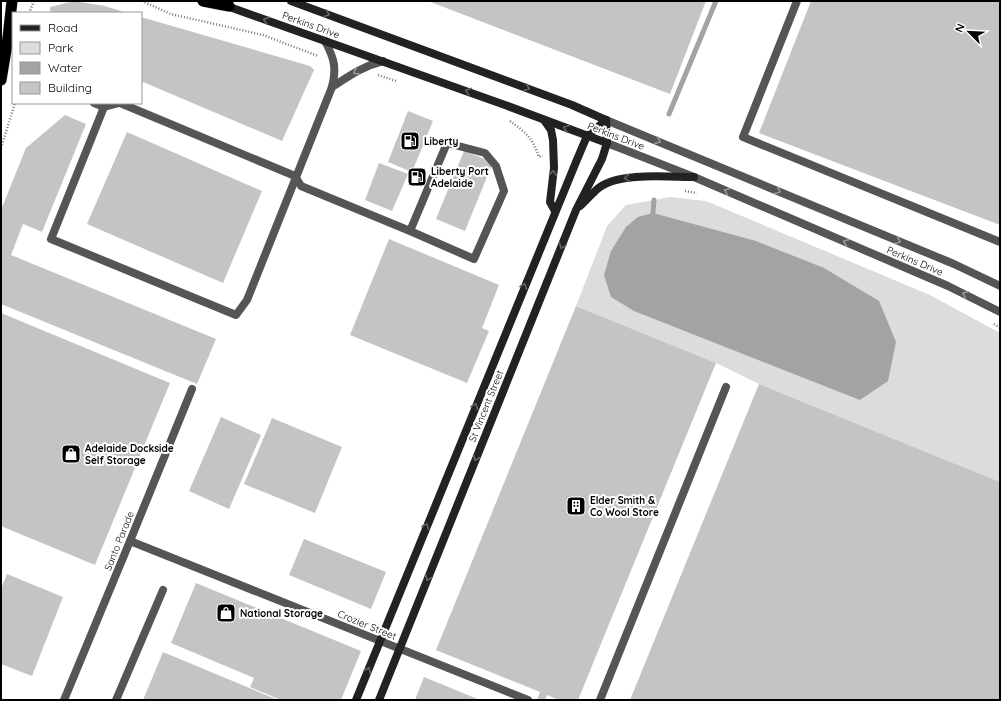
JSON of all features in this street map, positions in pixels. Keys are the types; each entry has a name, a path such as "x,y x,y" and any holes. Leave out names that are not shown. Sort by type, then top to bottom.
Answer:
{"highway":[{"path":"1,80 12,1"},
{"path":"203,1 229,6"}],"main road":[{"name":"Perkins Drive","path":"216,1 607,143"},
{"name":"Perkins Drive","path":"291,1 572,105 606,120"},
{"path":"544,120 550,130 553,140 554,168 550,202 555,211"},
{"path":"587,136 606,120"},
{"name":"St Vincent Street","path":"379,700 576,210 602,159 607,143 606,120"},
{"name":"St Vincent Street","path":"356,700 587,136"},
{"path":"576,210 601,186 619,179 649,176 694,177"}],"street":[{"path":"797,1 743,136 1000,242"},
{"path":"104,107 51,239 236,315 247,300 332,87 335,74 332,54 326,41"},
{"path":"332,87 356,71 371,64 383,62"},
{"path":"96,104 104,107 115,104"},
{"path":"121,104 296,176 301,186 410,230 474,259 504,191 496,166 485,153 447,143 410,230"},
{"name":"Perkins Drive","path":"606,120 954,264 1000,286"},
{"name":"Perkins Drive","path":"607,143 694,177 948,286 1000,312"},
{"path":"600,700 726,387"},
{"name":"Santo Parade","path":"64,700 192,389"},
{"name":"Crozier Street","path":"130,541 528,700"},
{"path":"116,700 162,590"}],"path":[{"path":"29,12 34,1"},
{"path":"1,148 15,104"}],"green space":[{"path":"670,197 706,201 930,295 1000,333 1000,482 759,384 716,363 576,306 607,226 626,205"}],"water":[{"path":"653,213 756,241 824,268 879,301 896,342 888,381 860,400 634,311 611,297 604,275 611,251 626,227 638,217"}],"building":[{"path":"74,1 105,6 124,12 50,12 50,7"},
{"path":"428,1 706,1 670,94"},
{"path":"811,1 1000,1 1000,225 759,133"},
{"path":"142,17 310,66 314,70 282,141 143,82 142,84"},
{"name":"Liberty","path":"408,111 433,121 412,172 388,162"},
{"path":"65,115 86,124 42,232 23,224 11,255 216,339 197,384 1,304 1,210 26,148"},
{"path":"127,132 262,191 223,283 87,224"},
{"path":"464,151 493,162 465,231 436,219"},
{"path":"379,163 408,174 392,211 365,200"},
{"path":"389,239 499,285 482,328 489,331 467,383 350,335"},
{"name":"Elder Smith & Co Wool Store","path":"576,306 716,363 578,700 559,700 547,695 545,700 537,700 540,692 436,650"},
{"name":"Adelaide Dockside Self Storage","path":"1,313 170,383 95,565 1,526"},
{"path":"759,384 1000,482 1000,700 630,700"},
{"path":"221,417 261,435 229,509 189,491"},
{"path":"272,418 342,447 315,513 244,484"},
{"path":"304,539 386,572 371,609 289,575"},
{"path":"7,574 63,597 32,676 1,664 1,589"},
{"name":"National Storage","path":"196,583 361,651 341,700 281,700 250,687 254,678 171,643"},
{"path":"163,652 278,700 143,700"},
{"path":"424,677 480,700 415,700"}],"waterway":[{"path":"669,114 716,1"},
{"path":"653,213 654,200"}],"place":[{"name":"Liberty","path":"410,141"},
{"name":"Liberty Port Adelaide","path":"417,177"},
{"name":"Adelaide Dockside Self Storage","path":"71,454"},
{"name":"Elder Smith & Co Wool Store","path":"576,506"},
{"name":"National Storage","path":"226,613"}]}
